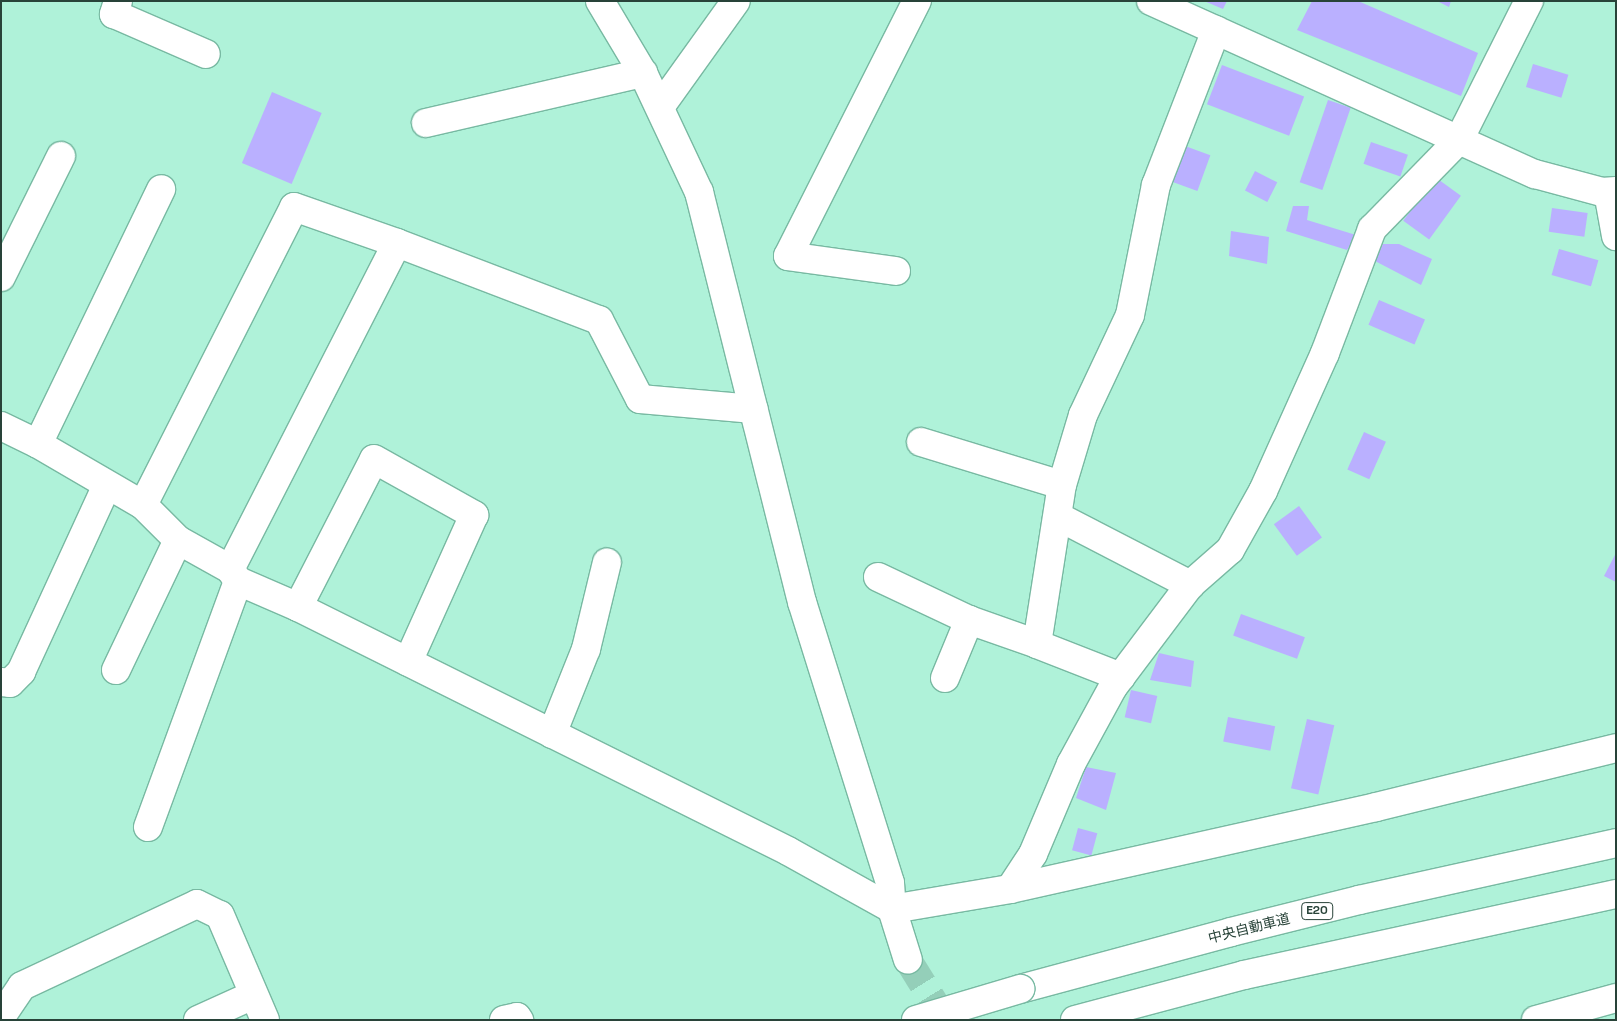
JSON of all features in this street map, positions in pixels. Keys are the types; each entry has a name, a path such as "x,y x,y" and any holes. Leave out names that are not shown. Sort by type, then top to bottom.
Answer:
{"main road":[{"path":"118,1 114,14 206,54"},
{"path":"600,1 643,73 699,192 802,602 890,883 892,909 908,960"},
{"path":"660,107 736,1"},
{"path":"896,271 788,256 917,1"},
{"path":"1010,889 1033,854 1071,764 1121,676 1190,585 1230,550 1263,492 1324,353 1372,229 1459,140 1529,1"},
{"path":"1161,3 1216,30 1535,174 1612,192 1616,236"},
{"path":"1037,644 1059,517 1062,486 1083,415 1130,315 1156,184 1216,30"},
{"path":"426,124 643,73"},
{"path":"1,277 61,156"},
{"path":"38,444 162,190"},
{"path":"143,505 294,207 397,243 599,320 640,400 754,410"},
{"path":"148,827 234,575 397,243"},
{"path":"1,426 38,444 143,505 178,540 234,575 788,851 892,909 1010,889 1366,809 1616,748"},
{"path":"921,442 1062,486"},
{"path":"298,607 374,459 474,515 408,662"},
{"path":"4,687 21,672 107,485"},
{"path":"1059,517 1190,585"},
{"path":"116,670 178,540"},
{"path":"552,734 586,649 607,562"},
{"path":"878,577 968,620 1121,676"},
{"path":"945,678 968,620"},
{"name":"中央自動車道","path":"916,1020 1020,989 1212,937 1359,900 1616,844"},
{"path":"1075,1020 1244,976 1616,894"},
{"path":"1,1017 22,986 197,904 220,915 265,1020"},
{"path":"198,1020 253,995"},
{"path":"1536,1020 1610,1006"},
{"path":"504,1020 517,1017 518,1020"}],"building":[{"path":"1204,1 1227,1 1223,9"},
{"path":"1312,1 1358,1 1478,53 1461,96 1297,30"},
{"path":"1437,1 1451,1 1449,7"},
{"path":"1533,64 1568,75 1561,98 1526,87"},
{"path":"1222,65 1304,97 1289,136 1207,104"},
{"path":"272,92 322,113 292,184 242,163"},
{"path":"1328,100 1351,108 1322,190 1300,182"},
{"path":"1371,142 1408,155 1400,176 1364,164"},
{"path":"1185,146 1210,155 1197,191 1172,182"},
{"path":"1255,171 1277,182 1267,202 1245,191"},
{"path":"1435,177 1461,196 1429,239 1403,221"},
{"path":"1293,206 1309,206 1307,220 1356,235 1347,250 1286,231"},
{"path":"1552,208 1588,213 1584,237 1549,232"},
{"path":"1231,231 1269,237 1267,264 1229,256"},
{"path":"1383,244 1399,244 1432,259 1421,285 1375,261"},
{"path":"1559,249 1598,260 1591,286 1552,275"},
{"path":"1379,300 1425,320 1414,344 1368,325"},
{"path":"1364,432 1386,442 1369,479 1347,469"},
{"path":"1299,506 1322,538 1297,556 1274,524"},
{"path":"1616,553 1616,582 1604,576"},
{"path":"1241,614 1305,637 1297,659 1233,636"},
{"path":"1159,653 1194,661 1191,687 1150,680"},
{"path":"1131,690 1157,696 1151,723 1125,717"},
{"path":"1228,717 1275,726 1270,751 1223,742"},
{"path":"1307,719 1334,725 1318,794 1291,788"},
{"path":"1086,767 1116,773 1106,810 1076,798"},
{"path":"1078,828 1097,833 1091,855 1072,850"}],"tunnel":[{"path":"908,960 945,1020"}]}
